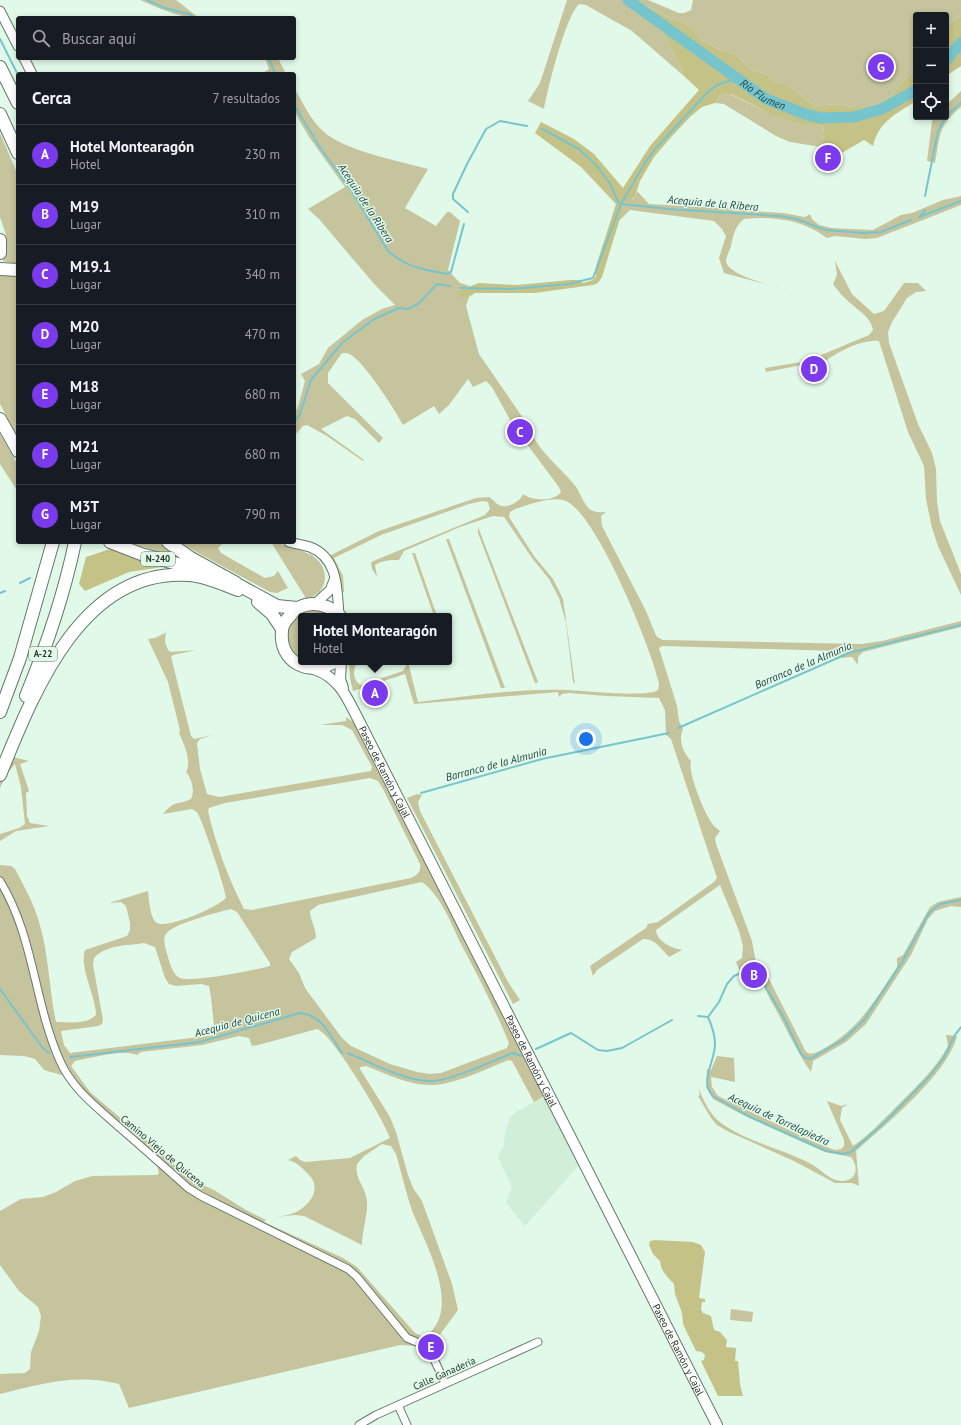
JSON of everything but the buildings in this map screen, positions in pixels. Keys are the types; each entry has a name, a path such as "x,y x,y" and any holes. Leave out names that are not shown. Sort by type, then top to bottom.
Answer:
{"highway":[{"path":"0,67 16,99"},
{"path":"0,114 16,149"},
{"path":"0,240 0,253"},
{"path":"0,268 16,270"},
{"path":"0,419 16,447"},
{"name":"A-22","path":"0,712 20,658 52,544"},
{"name":"A-22","path":"0,762 52,631 67,581 75,544"},
{"name":"N-240","path":"115,544 141,554 207,572 239,587 274,610"},
{"path":"171,544 189,557 239,587"},
{"path":"0,775 31,702 44,676 83,620 112,595 127,586 158,577 188,575 204,577 239,587"},
{"path":"298,663 291,659 283,644 282,629 274,610 297,608 315,604 324,605 336,613"},
{"path":"282,629 286,620 297,608"},
{"path":"300,665 314,669 328,665"}],"main road":[{"path":"341,665 340,679 346,696"},
{"path":"314,669 328,674 335,680 346,696"},
{"name":"Paseo de Ramón y Cajal","path":"346,696 717,1425"}],"street":[{"path":"0,10 16,42"},
{"path":"25,60 31,72"},
{"path":"295,544 317,551 331,565 335,577 340,613"},
{"path":"315,604 330,590 335,582 335,577"},
{"name":"Camino Viejo de Quicena","path":"0,881 13,903 20,922 49,1035 63,1068 83,1095 188,1188 201,1196 348,1269 357,1277 407,1338 419,1343 427,1344 445,1383"},
{"name":"Calle Ganadería","path":"359,1425 445,1383 538,1342"},
{"path":"398,1405 407,1425"}],"shaded area":[{"path":"140,0 176,0 196,16 184,16"},
{"path":"567,0 624,0 661,28 685,77 632,31 586,5 579,4 568,23 563,38 553,70 544,109 528,101 540,83"},
{"path":"624,0 633,0 670,18 681,21 691,28 703,41 720,50 735,54 750,69 768,75 773,81 780,84 787,84 814,106 836,104 853,107 877,107 891,100 899,85 913,71 913,103 895,114 884,124 879,130 873,146 864,140 840,154 826,157 821,147 824,126 803,124 775,116 731,94 721,95 715,103 702,107 691,116 654,157 640,181 635,196 630,201 625,202 602,277 598,283 535,293 475,293 469,297 461,297 458,295 460,290 479,283 517,285 570,280 579,280 583,283 593,280 596,276 595,271 597,263 616,204 581,167 535,133 541,122 574,139 594,154 623,188 650,146 699,90 685,77 661,28"},
{"path":"633,0 648,0 679,13 684,13 691,10 693,0 961,0 961,16 949,25 949,12 913,12 913,71 899,85 891,100 877,107 853,107 836,104 814,106 787,84 780,84 773,81 768,75 750,69 735,54 720,50 703,41 691,28 681,21 670,18"},
{"path":"961,16 961,66 949,74 949,48 949,25"},
{"path":"266,60 279,60 285,72 264,72 269,69"},
{"path":"961,91 961,107 949,119 949,102"},
{"path":"296,92 314,122 332,138 358,150 428,169 405,208 436,226 447,212 450,212 460,221 448,270 460,283 470,286 460,290 461,297 469,297 466,306 479,354 523,418 532,424 530,429 534,438 545,453 576,487 587,506 595,512 606,512 601,516 602,526 646,611 657,637 663,640 861,644 882,641 961,621 961,627 863,652 858,657 858,665 852,657 841,658 838,651 662,646 659,648 677,706 679,721 683,729 681,737 682,746 691,761 691,773 704,810 714,826 720,831 715,838 716,844 752,941 756,963 766,973 806,1052 818,1052 848,1032 874,1002 897,967 897,958 903,955 930,907 938,902 961,897 961,907 951,906 935,911 928,919 911,955 866,1024 846,1042 813,1061 811,1072 762,983 755,976 742,976 736,962 742,958 743,946 739,931 720,885 656,930 662,941 674,948 682,950 669,957 654,942 643,939 597,970 593,976 590,966 646,928 648,924 658,922 714,882 717,878 671,739 666,735 665,710 659,698 569,693 562,694 559,697 558,692 414,704 405,674 353,691 349,665 357,665 355,666 354,672 355,679 361,685 403,671 406,665 409,665 418,702 500,692 542,690 622,694 645,693 658,690 659,684 646,643 634,613 605,552 590,527 576,508 563,500 545,500 515,509 510,512 509,517 534,556 553,579 563,599 575,684 573,682 566,623 559,598 549,579 532,558 504,517 493,516 460,527 404,551 399,560 390,560 378,563 375,565 377,577 372,569 371,562 485,515 490,509 488,502 483,501 469,504 381,535 334,558 343,576 344,592 341,592 329,556 379,531 476,498 489,497 499,505 506,506 519,500 523,494 537,499 548,499 553,498 561,492 559,487 514,427 492,387 486,381 473,387 468,379 449,405 439,414 434,406 403,425 394,409 364,367 350,354 342,353 328,373 328,383 383,438 379,443 355,419 347,416 321,429 364,460 363,461 327,436 307,425 303,426 296,434 296,410 305,381 301,374 319,364 328,348 362,320 382,309 395,305 375,285 319,219 308,209 345,187 309,137 296,114"},
{"path":"730,94 787,119 824,126 821,147 790,142 776,136 724,104 715,103 721,95"},
{"path":"948,120 939,138 935,163 927,161 932,121"},
{"path":"0,133 16,170 16,264 3,261 6,235 0,217"},
{"path":"637,191 649,204 720,208 724,206 733,210 783,213 805,217 810,214 812,219 819,225 831,228 873,230 901,215 912,213 943,200 961,196 961,205 877,238 865,239 835,236 827,238 798,223 777,219 744,219 736,228 726,259 729,266 743,276 788,290 724,273 719,258 726,236 722,229 714,221 630,210 619,221 625,202 633,199"},
{"path":"835,261 852,294 874,314 884,311 904,283 918,283 926,291 916,292 907,298 892,322 888,332 889,343 918,424 932,453 936,469 937,502 940,521 961,574 961,595 938,546 932,528 926,499 924,466 908,432 879,341 860,343 840,352 821,364 808,377 808,369 802,365 766,372 765,368 807,361 869,335 873,330 872,325 866,317 839,292 833,284 837,275"},
{"path":"0,276 14,276 16,276 16,433 0,404"},
{"path":"0,434 16,462 16,489 0,464"},
{"path":"478,527 538,682 537,683 535,683 478,533"},
{"path":"446,539 449,539 505,688 501,688"},
{"path":"134,544 162,544 183,559"},
{"path":"182,544 222,544 218,548 221,553 265,578 274,576 278,571 288,588 277,593 270,592"},
{"path":"272,544 280,544 299,550 313,556 320,563 325,577 323,587 316,595 307,600"},
{"path":"110,549 163,567 129,572 85,591 79,584 86,557"},
{"path":"412,553 415,553 436,613 433,613"},
{"path":"310,610 318,610 324,613 302,613"},
{"path":"298,616 298,655 289,646 288,639 288,631"},
{"path":"166,629 165,642 168,650 171,652 196,650 173,655 171,657 191,736 194,739 213,735 200,739 197,743 200,769 207,794 219,797 371,771 372,767 352,730 342,725 320,725 346,721 346,717 355,723 544,1096 534,1102 512,1061 509,1060 462,1079 433,1085 407,1082 366,1066 360,1067 390,1117 396,1132 408,1175 413,1188 422,1201 452,1284 458,1310 431,1347 400,1345 129,1408 119,1384 103,1381 59,1381 0,1394 0,1374 25,1373 30,1369 31,1352 39,1331 41,1316 38,1307 19,1291 0,1265 0,1211 21,1199 43,1197 56,1192 75,1181 92,1176 157,1175 159,1173 156,1162 65,1076 44,1070 35,1059 24,1056 0,1055 0,865 11,866 15,869 37,915 45,947 56,1022 82,1022 96,1015 84,965 85,950 127,936 130,930 126,906 121,902 109,903 148,891 150,908 153,917 157,923 163,924 193,916 213,907 226,898 204,827 197,812 192,809 163,814 171,806 191,799 193,792 191,782 186,772 188,768 187,752 179,733 180,730 168,682 148,639 155,638 165,633","holes":["370,778 378,781 383,789 420,864 419,871 411,878 252,910 244,909 223,861 208,811 209,808 225,803","422,882 435,895 449,919 498,1018 509,1043 507,1048 441,1073 430,1074 417,1072 390,1064 351,1046 342,1038 305,988 299,973 289,959 292,952 316,938 310,911 318,905","231,909 237,912 270,963 270,966 238,973 197,979 178,977 172,969 165,948 165,936 170,930 177,926","144,943 155,947 165,978 169,984 176,986 201,984 209,986 215,1035 70,1053 64,1045 61,1031 98,1026 102,1024 103,1020 93,965 94,958 99,953 118,946","317,1029 334,1045 357,1078 386,1128 390,1138 350,1158 305,1162 296,1156 288,1160 301,1167 312,1179 314,1185 313,1196 300,1210 292,1214 276,1217 295,1215 304,1216 362,1245 367,1212 367,1201 365,1192 357,1174 357,1164 364,1156 382,1144 391,1146 396,1154 413,1213 433,1260 442,1295 441,1312 436,1326 424,1337 415,1333 357,1267 343,1258 264,1222 266,1220 246,1210 214,1190 191,1180 90,1092 71,1066 75,1061 115,1053 130,1053 137,1055 141,1052 202,1045 239,1036 249,1038 252,1046"]},
{"path":"13,757 29,761 20,764 29,791 26,793 27,816 30,823 49,826 16,831 0,841 0,834 19,828 25,824 21,787 15,764 6,775 0,788 0,778"},
{"path":"417,794 422,795 418,802 420,811 508,982 520,1000 513,1004 407,798"},
{"path":"946,1035 957,1036 951,1051 941,1067 929,1082 899,1113 856,1151 859,1186 852,1183 835,1183 794,1161 729,1132 717,1125 698,1096 700,1095 698,1087 713,1116 732,1130 755,1141 802,1159 838,1181 847,1180 854,1176 856,1169 854,1161 851,1157 825,1152 745,1116 713,1099 706,1087 707,1069 711,1070 717,1056 734,1058 735,1082 711,1077 712,1087 718,1096 816,1143 835,1150 841,1149 844,1146 844,1140 827,1101 841,1106 848,1104 842,1108 840,1120 853,1146 879,1124 916,1087 937,1063 948,1046"},
{"path":"544,1096 579,1165 525,1226 506,1203 512,1187 498,1157 504,1145 505,1132 510,1118 516,1112"},
{"path":"650,1241 693,1242 701,1245 705,1252 699,1298 705,1299 705,1302 702,1302 701,1309 703,1313 711,1316 714,1330 720,1332 727,1340 726,1347 736,1348 735,1361 738,1361 740,1384 743,1396 718,1396 701,1361 704,1360 705,1355 702,1352 696,1351 683,1324 682,1313 675,1294 674,1284 663,1271 660,1261 653,1254 649,1245"},
{"path":"731,1309 753,1312 752,1322 730,1320"}],"waterway":[{"name":"Acequia de la Ribera","path":"147,0 165,8 192,16"},
{"name":"Río Flumen","path":"628,0 766,99 808,115 822,118 854,117 882,109 913,92"},
{"path":"0,39 16,72"},
{"name":"Río Flumen","path":"949,57 961,43"},
{"name":"Acequia de la Ribera","path":"269,60 275,72"},
{"path":"460,288 511,289 569,284 593,278 621,204 645,163 656,148 708,92 717,85 737,78"},
{"path":"949,113 961,103"},
{"name":"Acequia de la Ribera","path":"296,108 321,149 351,190 388,251 402,261 431,271 447,274 451,272 464,224"},
{"path":"925,196 938,131 944,120"},
{"name":"Acequia de la Ribera","path":"468,212 453,199 453,194 486,129 500,121 527,126"},
{"name":"Acequia de la Ribera","path":"542,129 579,149 597,166 611,185 618,202 621,204 669,209 779,216 797,219 825,230 863,233 881,232 911,220"},
{"name":"Acequia de la Ribera","path":"919,217 961,201"},
{"name":"Acequia de la Ribera","path":"920,217 925,210"},
{"path":"296,420 300,414 311,380 342,343 374,319 399,308 408,309 418,304 437,284 450,286"},
{"path":"20,583 30,578"},
{"path":"0,593 5,591"},
{"name":"Barranco de la Almunia","path":"678,728 849,653 961,625"},
{"name":"Barranco de la Almunia","path":"421,793 542,759 669,733"},
{"path":"708,1017 719,1002 727,984 734,976 748,970 757,972 784,1018 801,1054 810,1059 844,1039 864,1020 901,964 929,913 940,904 961,900"},
{"name":"Acequia de Quicena","path":"0,989 42,1047 49,1053"},
{"name":"Acequia de Quicena","path":"70,1057 200,1042 300,1013 315,1018 320,1022 330,1033 342,1053"},
{"name":"Acequia de Quicena","path":"698,1016 708,1017"},
{"name":"Acequia de Torrelapiedra","path":"708,1017 715,1041 707,1078 707,1084 713,1096 748,1116 826,1151 843,1154 851,1152 884,1123 927,1079 943,1059 955,1035 961,1027"},
{"name":"Acequia de Quicena","path":"536,1049 571,1033 598,1050 607,1051 622,1048 672,1020"},
{"name":"Acequia de Quicena","path":"348,1053 378,1067 401,1075 432,1081 462,1074 513,1053 521,1056"}],"place":[{"name":"M3T","path":"881,67"},
{"name":"M21","path":"828,158"},
{"name":"M20","path":"814,369"},
{"name":"M19.1","path":"520,432"},
{"name":"Hotel Montearagón","path":"375,693"},
{"name":"M19","path":"754,975"},
{"name":"M18","path":"431,1347"}]}
